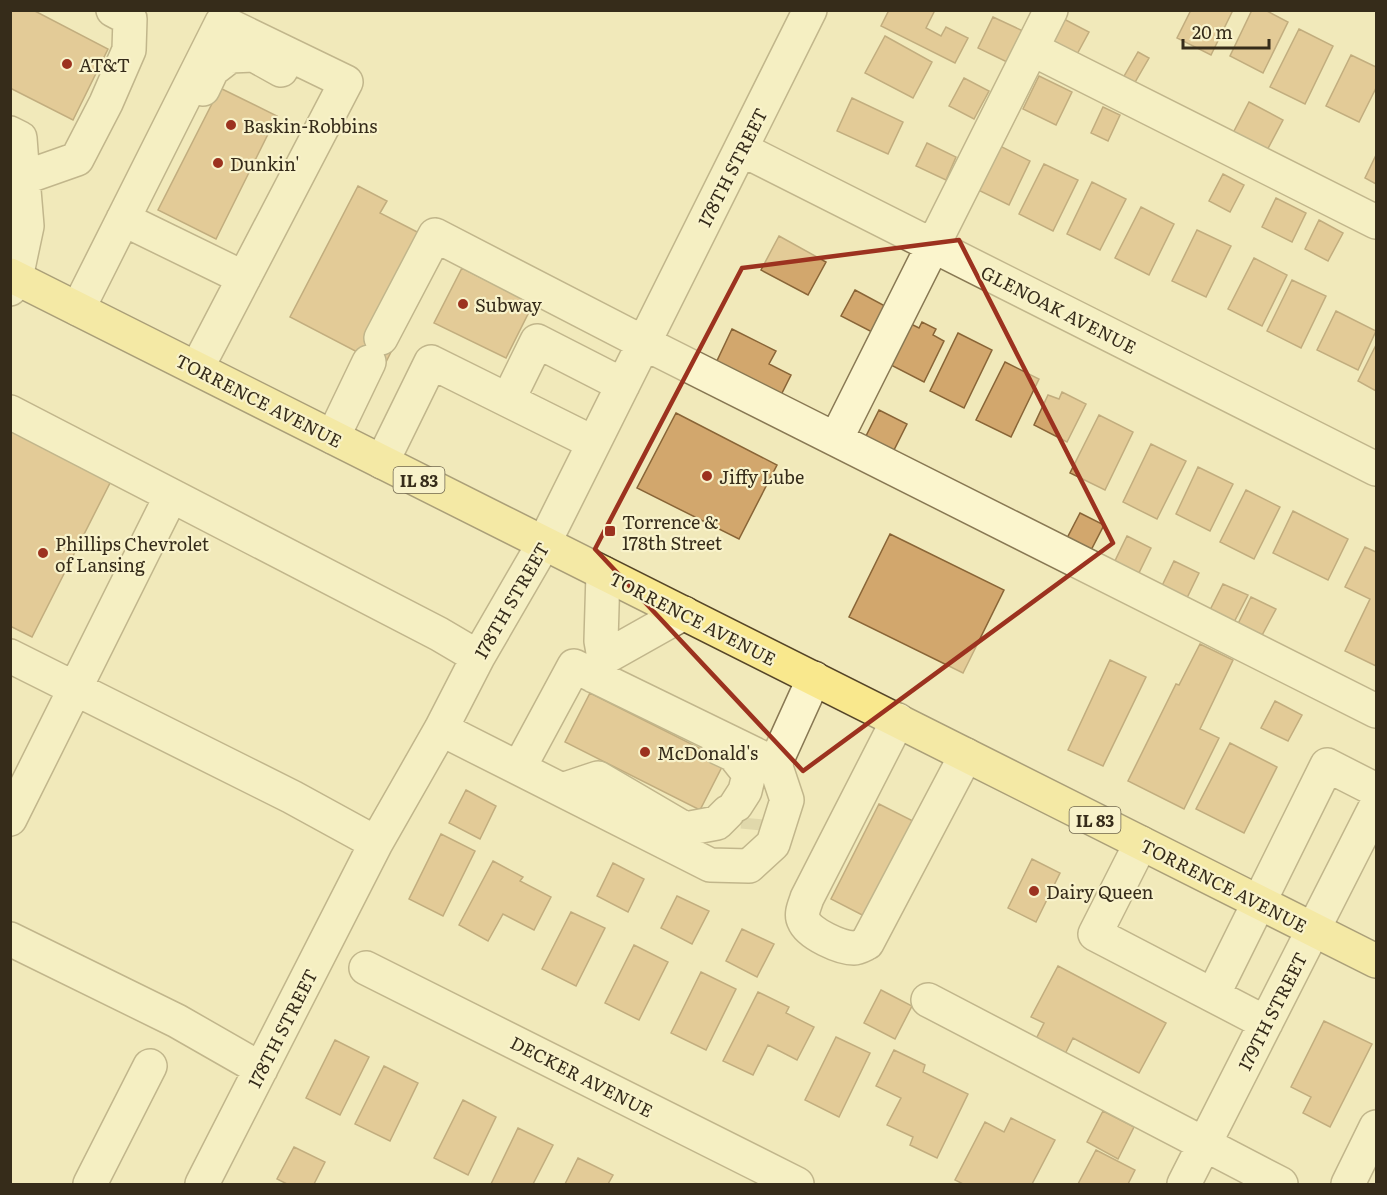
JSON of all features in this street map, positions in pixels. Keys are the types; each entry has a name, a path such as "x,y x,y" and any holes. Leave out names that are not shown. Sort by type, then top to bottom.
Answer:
{"main road":[{"name":"TORRENCE AVENUE","path":"12,281 78,309 197,368 1377,961"}],"street":[{"path":"17,180 78,159 129,50 130,19 113,10"},
{"name":"178TH STREET","path":"202,1185 376,843 543,543 810,10"},
{"path":"836,439 1051,10"},
{"path":"78,309 222,22 346,82 197,368"},
{"path":"1032,49 1377,222"},
{"path":"10,133 20,138 17,180 27,226 12,281"},
{"name":"GLENOAK AVENUE","path":"741,149 1377,469"},
{"path":"129,207 244,278"},
{"path":"333,437 435,235 644,343 1377,711"},
{"path":"508,400 537,341 623,385"},
{"path":"382,462 431,362 594,443"},
{"path":"10,412 439,634 478,657"},
{"path":"11,818 171,496"},
{"path":"602,672 603,573"},
{"path":"602,672 684,613"},
{"path":"10,656 292,797 376,843"},
{"path":"441,729 710,864 749,866 773,844 787,800 762,769 602,672 574,666 519,768"},
{"path":"561,790 598,778 685,829 702,844 721,851 744,850 744,791 762,769 814,678"},
{"path":"898,720 803,910 803,921 813,932 831,942 856,949 867,943 966,755"},
{"path":"1213,995 1328,765 1377,790"},
{"name":"179TH STREET","path":"1184,1185 1377,806"},
{"path":"1141,843 1095,934 1266,1023"},
{"path":"10,939 177,1021 261,1069"},
{"name":"DECKER AVENUE","path":"366,968 797,1185"},
{"path":"928,1000 1281,1185"},
{"path":"90,1185 150,1066"},
{"path":"1348,1185 1377,1127"}],"highlighted area":[{"path":"959,240 1113,543 803,771 595,549 742,268"}],"building":[{"path":"10,10 33,10 108,49 73,120 10,88"},
{"path":"889,10 935,10 926,28 941,36 946,27 968,38 955,63 881,26"},
{"path":"1191,10 1233,10 1211,55 1177,38"},
{"path":"1252,10 1265,10 1288,22 1263,73 1230,56"},
{"path":"993,17 1023,31 1007,62 978,48"},
{"path":"1060,17 1089,32 1076,56 1047,40"},
{"path":"1299,29 1333,46 1305,104 1270,87"},
{"path":"885,36 932,62 913,98 865,73"},
{"path":"1138,52 1149,58 1134,84 1123,78"},
{"path":"1351,55 1376,67 1376,88 1359,122 1326,106"},
{"path":"1039,76 1072,92 1056,125 1023,109"},
{"path":"964,78 989,91 974,119 949,106"},
{"name":"Dunkin'","path":"220,88 277,116 216,239 158,210"},
{"path":"852,98 903,122 888,154 837,131"},
{"path":"1249,102 1283,120 1265,154 1231,137"},
{"path":"1103,107 1120,115 1108,141 1091,133"},
{"path":"927,143 956,157 946,180 916,166"},
{"path":"996,144 1030,161 1009,205 974,188"},
{"path":"1376,155 1376,184 1365,178"},
{"path":"1044,164 1078,180 1053,231 1019,214"},
{"path":"1223,174 1244,185 1230,212 1209,201"},
{"path":"1092,182 1126,199 1100,250 1067,234"},
{"path":"358,186 387,201 380,213 423,235 397,340 384,366 290,317"},
{"path":"1276,198 1306,213 1292,242 1262,227"},
{"path":"1141,207 1174,224 1149,275 1115,258"},
{"path":"1319,220 1343,233 1328,261 1305,249"},
{"path":"1197,230 1231,246 1206,297 1172,281"},
{"path":"779,236 826,262 808,295 761,270"},
{"path":"1254,258 1287,275 1262,326 1228,309"},
{"path":"462,268 533,304 506,358 434,323"},
{"path":"1292,280 1326,296 1301,348 1267,331"},
{"path":"855,290 885,306 872,332 841,316"},
{"path":"1336,311 1376,331 1358,370 1317,350"},
{"path":"907,322 919,328 922,322 936,329 933,335 944,341 924,382 887,363"},
{"path":"732,329 776,351 769,364 791,375 780,397 715,365"},
{"path":"958,333 992,350 964,408 930,391"},
{"path":"1376,345 1376,391 1358,381"},
{"path":"1005,362 1039,379 1011,437 976,420"},
{"path":"1062,392 1086,404 1067,442 1034,425 1048,395 1059,399"},
{"path":"879,410 907,424 892,454 864,440"},
{"name":"Jiffy Lube","path":"676,413 777,465 739,539 637,488"},
{"path":"1099,415 1133,432 1105,490 1070,473"},
{"name":"Phillips Chevrolet of Lansing","path":"10,430 111,481 32,637 10,626"},
{"path":"1151,444 1186,461 1157,519 1123,502"},
{"path":"1198,467 1233,484 1210,531 1176,514"},
{"path":"1246,490 1280,507 1254,559 1220,542"},
{"path":"1293,511 1348,539 1328,580 1273,553"},
{"path":"1080,513 1104,525 1088,556 1064,544"},
{"path":"890,534 1004,590 963,673 849,617"},
{"path":"1127,536 1151,548 1136,579 1112,567"},
{"path":"1365,547 1376,552 1376,666 1345,651 1370,599 1345,587"},
{"path":"1174,561 1199,573 1184,604 1159,592"},
{"path":"1223,584 1248,595 1232,626 1208,614"},
{"path":"1251,597 1276,609 1260,639 1236,628"},
{"path":"1200,644 1233,660 1200,729 1219,738 1184,809 1128,781 1176,684 1179,685"},
{"path":"1110,660 1146,677 1103,766 1068,750"},
{"name":"McDonald's","path":"590,693 725,761 700,810 565,742"},
{"path":"1275,701 1302,715 1288,741 1261,728"},
{"path":"1230,743 1277,767 1244,833 1196,809"},
{"path":"466,790 496,806 480,839 449,823"},
{"path":"879,804 917,823 868,918 831,899"},
{"path":"441,834 475,851 443,916 409,899"},
{"name":"Dairy Queen","path":"1032,859 1060,873 1036,922 1008,908"},
{"path":"493,861 523,877 520,881 551,897 534,930 503,914 488,941 459,925"},
{"path":"613,863 644,879 628,912 597,896"},
{"path":"677,896 709,911 692,944 661,928"},
{"path":"571,912 605,928 576,986 542,969"},
{"path":"742,929 774,944 757,977 726,961"},
{"path":"634,945 668,962 639,1020 605,1003"},
{"path":"1058,966 1166,1023 1139,1073 1073,1038 1063,1058 1034,1043 1044,1023 1031,1017"},
{"path":"701,972 736,989 706,1050 671,1033"},
{"path":"881,990 912,1006 895,1039 864,1023"},
{"path":"758,992 789,1007 786,1013 814,1027 797,1060 768,1045 753,1075 723,1061"},
{"path":"1324,1021 1372,1044 1330,1127 1303,1113 1311,1097 1291,1087"},
{"path":"836,1037 870,1053 839,1117 805,1100"},
{"path":"335,1040 369,1057 340,1115 306,1098"},
{"path":"894,1050 925,1065 923,1072 968,1094 937,1158 910,1145 913,1137 887,1125 901,1098 876,1086"},
{"path":"384,1066 418,1083 390,1141 355,1124"},
{"path":"463,1100 496,1117 468,1175 434,1158"},
{"path":"1103,1111 1134,1127 1118,1159 1087,1142"},
{"path":"1011,1118 1055,1140 1032,1184 963,1184 955,1180 985,1122 1004,1132"},
{"path":"518,1128 553,1145 533,1184 491,1184"},
{"path":"294,1147 325,1162 314,1184 287,1184 277,1179"},
{"path":"1096,1150 1135,1170 1128,1184 1078,1184"},
{"path":"578,1158 613,1175 608,1184 565,1184"}],"tunnel":[{"path":"757,830 758,819"}],"place":[{"name":"AT&T","path":"67,64"},
{"name":"Baskin-Robbins","path":"231,125"},
{"name":"Dunkin'","path":"218,163"},
{"name":"Subway","path":"463,304"},
{"name":"Jiffy Lube","path":"707,476"},
{"name":"Torrence & 178th Street","path":"610,531"},
{"name":"Phillips Chevrolet of Lansing","path":"43,553"},
{"name":"McDonald's","path":"645,752"},
{"name":"Dairy Queen","path":"1034,891"}]}
